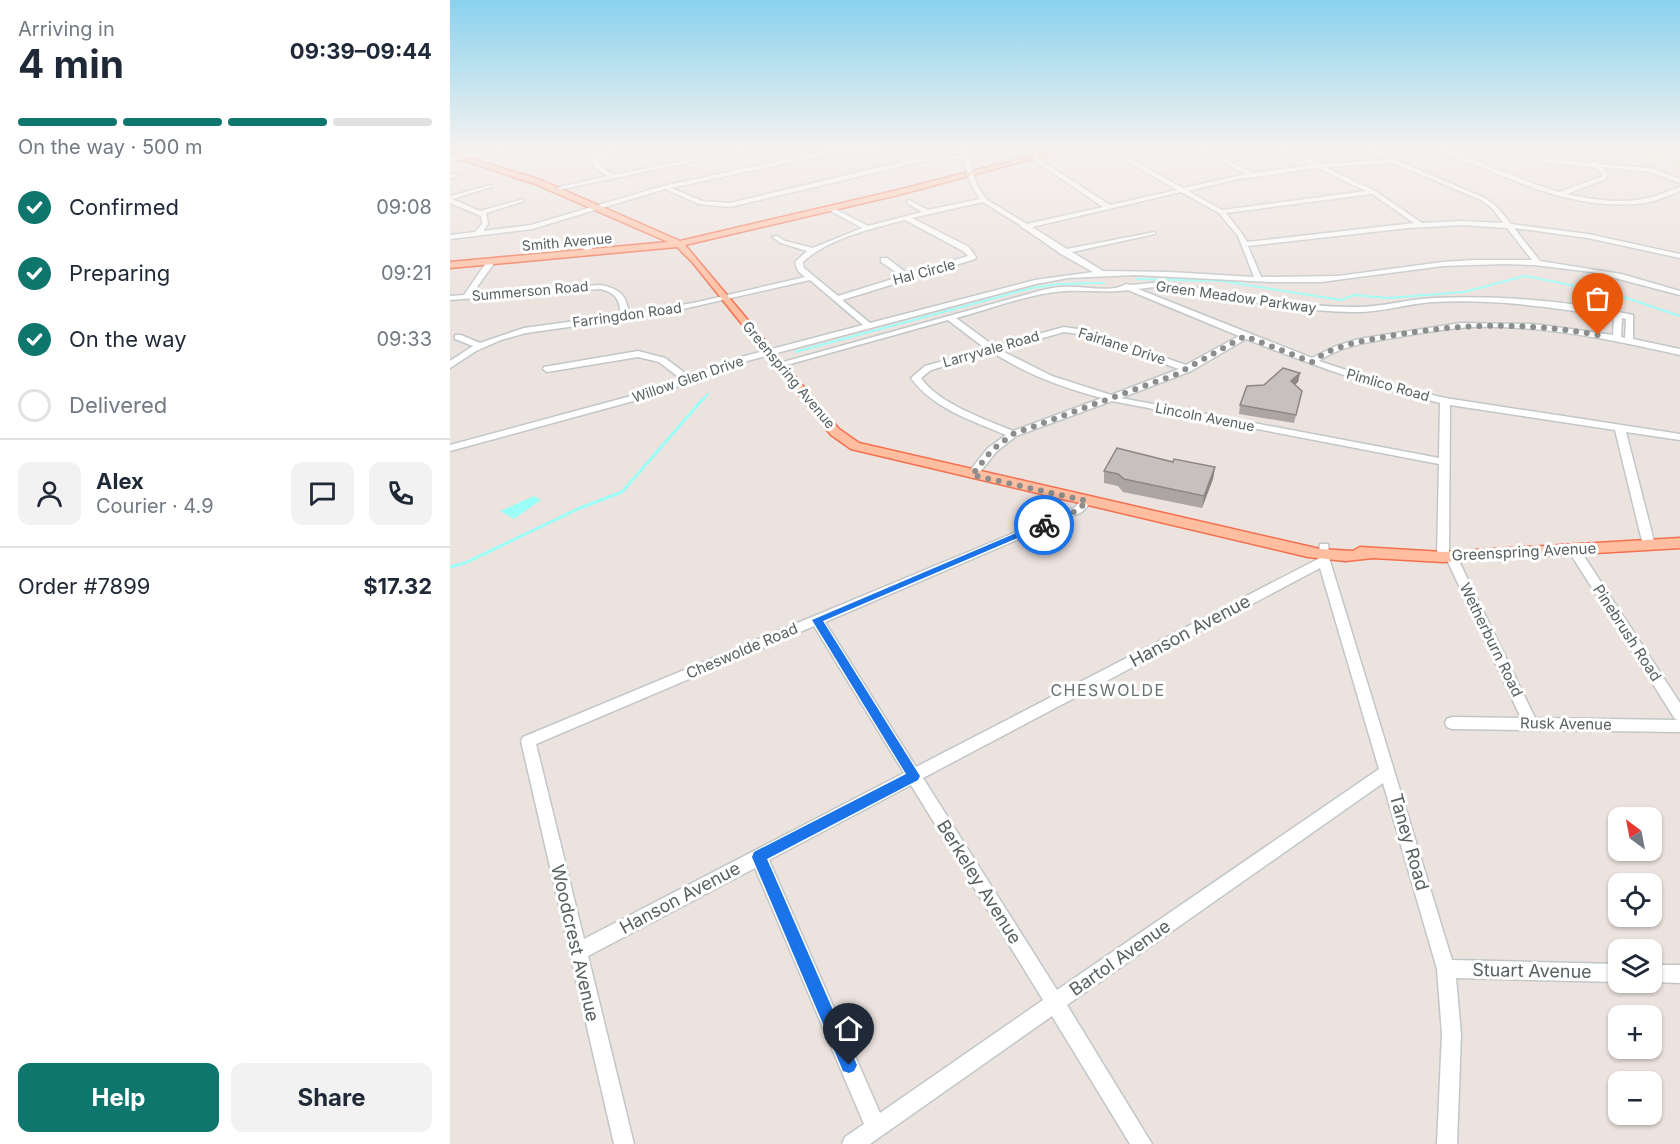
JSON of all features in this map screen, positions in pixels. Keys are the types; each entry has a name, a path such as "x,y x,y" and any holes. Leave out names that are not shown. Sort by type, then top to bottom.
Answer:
{"main road":[{"name":"Greenspring Avenue","path":"583,201 679,244 696,261 835,432 855,446 972,475 1272,542 1292,549 1324,554 1356,557 1369,554 1447,557 1680,543"},
{"name":"Smith Avenue","path":"450,265 679,244 861,201"}],"street":[{"path":"455,201 480,213 486,220 476,235"},
{"path":"480,213 518,201"},
{"path":"450,237 538,225 620,201"},
{"path":"697,201 730,205 745,201"},
{"path":"869,326 809,278 801,269 799,262 812,249 868,229 927,212 977,201"},
{"name":"Pimlico Road","path":"986,201 1064,252 1154,301 1317,363 1445,401 1680,437"},
{"path":"1098,201 1107,207"},
{"path":"1024,227 1131,201"},
{"path":"1203,201 1221,212 1232,223 1245,244 1258,278"},
{"path":"1221,212 1302,201"},
{"path":"1387,201 1421,225"},
{"path":"1486,201 1495,208 1538,262"},
{"path":"1592,201 1626,204 1646,201"},
{"path":"909,202 927,212"},
{"path":"831,209 868,229"},
{"name":"Hal Circle","path":"836,299 972,256 966,249 907,218"},
{"path":"1245,244 1421,225 1509,226 1569,233 1680,256"},
{"path":"1064,252 1153,233"},
{"path":"586,254 594,236"},
{"path":"775,237 783,242 812,249"},
{"path":"884,260 906,276"},
{"path":"467,297 491,262"},
{"name":"Green Meadow Parkway","path":"1102,274 1192,273 1258,278 1327,279 1454,263 1538,262 1606,271 1680,293"},
{"name":"Willow Glen Drive","path":"450,448 626,401 770,352 1035,282 1102,274"},
{"name":"Farringdon Road","path":"450,365 480,346 538,327 624,317 725,298 809,278"},
{"name":"Green Meadow Parkway","path":"1128,287 1172,285 1285,305 1328,309 1361,309 1431,300 1481,299 1552,304 1630,317 1629,341"},
{"name":"Summerson Road","path":"450,298 600,286 621,295 625,303 624,317"},
{"path":"780,364 1047,291 1128,287"},
{"path":"1617,338 1618,315"},
{"name":"Lincoln Avenue","path":"949,317 989,350 1052,381 1107,399 1443,462"},
{"path":"1317,363 1329,356 1328,353 1363,341 1461,325 1523,325 1617,338 1680,352"},
{"name":"Fairlane Drive","path":"1054,331 1075,330 1188,369"},
{"name":"Larryvale Road","path":"1013,434 957,408 920,385 916,378 917,374 928,368 1054,331"},
{"path":"972,475 992,450 1013,434 1188,369 1245,336"},
{"path":"458,337 480,346"},
{"path":"547,369 638,354 662,360 688,380"},
{"path":"1445,401 1443,462 1447,557"},
{"path":"1620,429 1649,545"},
{"name":"Cheswolde Road","path":"528,741 1078,510 1087,501"},
{"name":"Pinebrush Road","path":"1574,550 1680,716"},
{"name":"Taney Road","path":"1324,554 1446,969 1451,1002 1447,1144"},
{"name":"Hanson Avenue","path":"578,952 914,776 1324,554"},
{"name":"Wetherburn Road","path":"1447,557 1531,724"},
{"name":"Berkeley Avenue","path":"817,620 1142,1144"},
{"name":"Rusk Avenue","path":"1452,723 1680,726"},
{"name":"Woodcrest Avenue","path":"528,741 624,1144"},
{"name":"Bartol Avenue","path":"852,1144 1388,771"},
{"path":"759,857 876,1128"},
{"name":"Stuart Avenue","path":"1446,969 1608,973"},
{"path":"1662,974 1680,974"}],"water":[{"path":"534,496 541,500 514,519 500,511"}],"building":[{"path":"1283,368 1300,373 1291,381 1302,391 1296,415 1240,405 1247,386 1264,385"},
{"path":"1117,448 1173,462 1174,459 1215,467 1204,496 1124,479 1118,474 1104,471"}],"waterway":[{"path":"1137,279 1222,281 1341,300 1354,295 1388,298 1464,292 1525,276 1612,293 1680,316"},
{"path":"795,352 1032,288 1059,284 1104,283"},
{"path":"702,401 708,394"},
{"path":"450,567 465,563 580,508 622,492 703,399"}],"way so far":[{"path":"1044,525 1078,510 1087,501 972,475 992,450 1023,429 1177,374 1245,336 1312,362 1321,354 1363,341 1442,327 1484,324 1523,325 1598,335"}],"district":[{"name":"CHESWOLDE","path":"1108,690"}],"route":[{"path":"849,1065 759,857 914,776 817,620 1044,525"}]}
